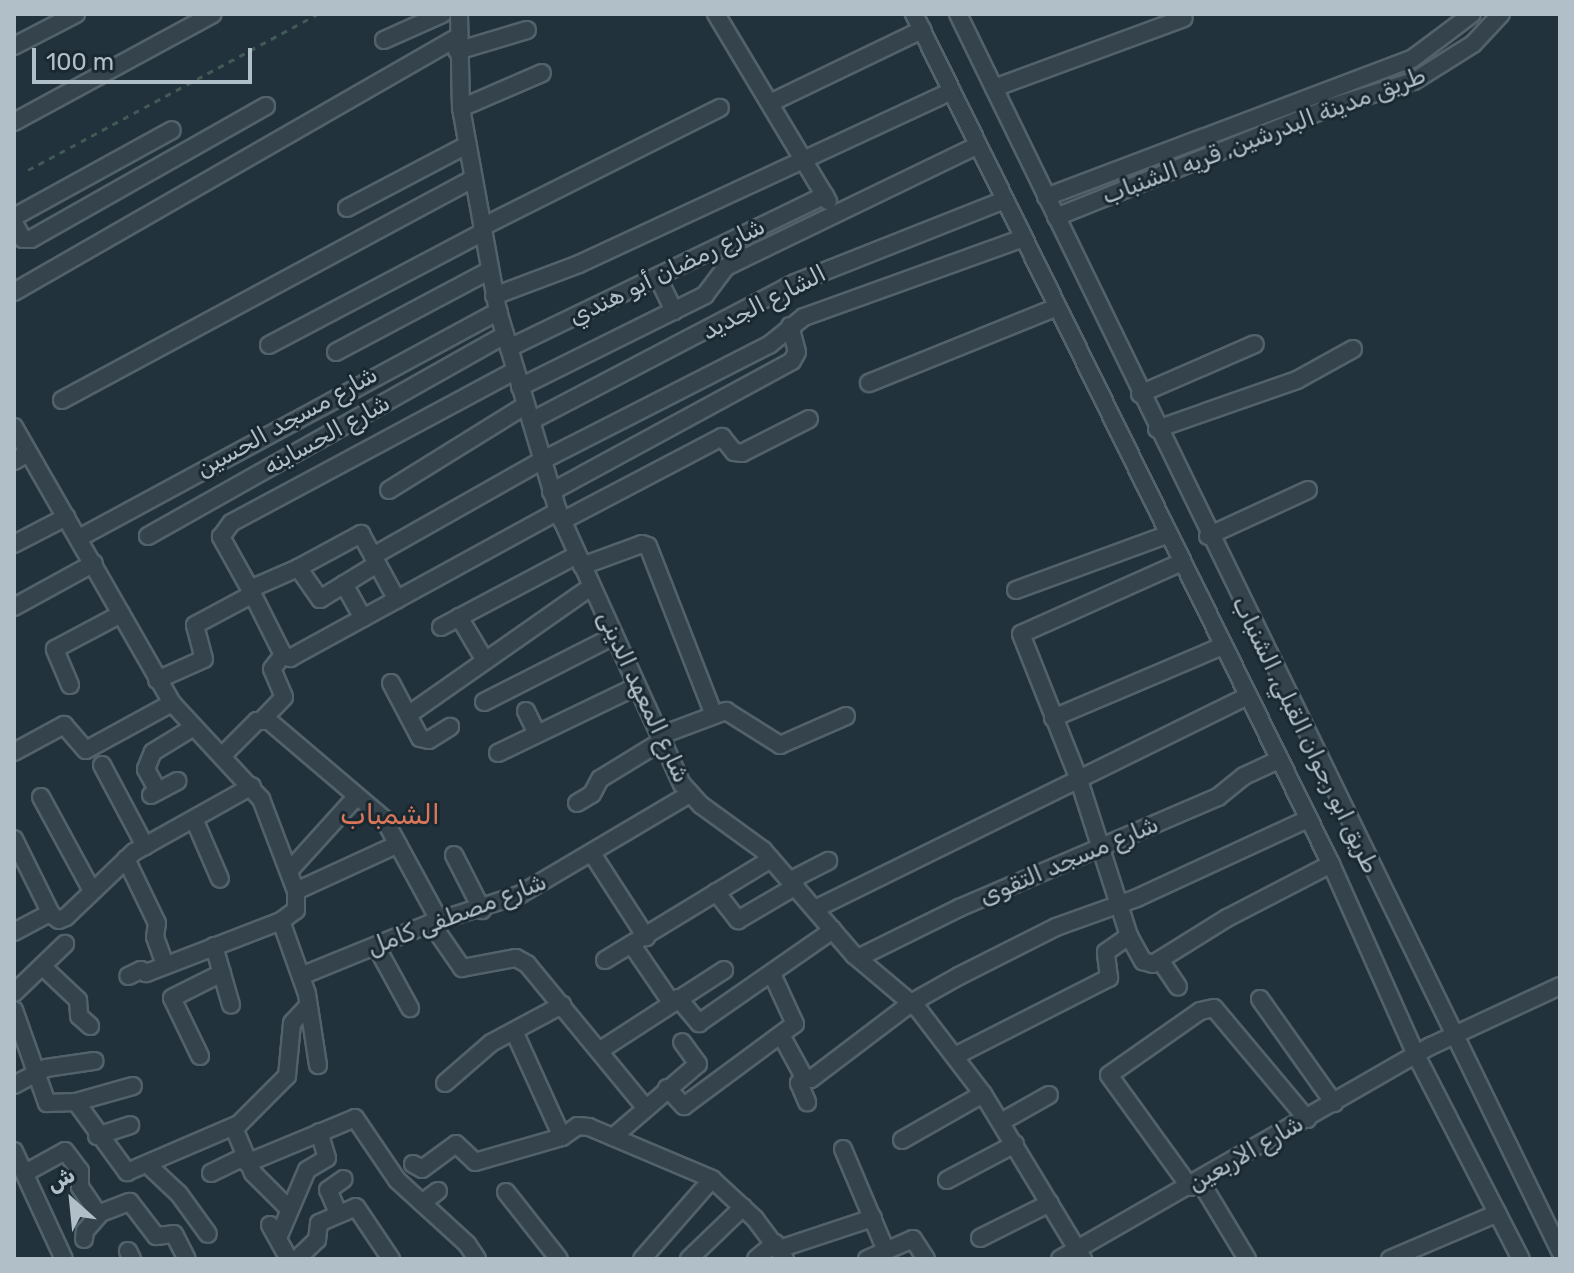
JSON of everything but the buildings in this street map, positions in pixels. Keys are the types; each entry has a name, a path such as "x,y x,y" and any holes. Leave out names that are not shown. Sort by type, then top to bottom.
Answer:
{"street":[{"path":"14,46 76,14"},
{"path":"14,122 213,14"},
{"path":"384,40 442,14"},
{"name":"شارع المعهد الدينى","path":"459,14 461,108 496,303 560,516 660,739 690,794 771,859 858,958 911,1003 955,1056 1015,1144 1080,1254"},
{"path":"716,14 836,216"},
{"name":"طريق ابو رجوان القبلي, الشنباب","path":"914,14 1331,864 1416,1055 1521,1259"},
{"name":"طريق ابو رجوان القبلي, الشنباب","path":"958,14 1208,536 1442,1041 1560,1251"},
{"name":"طريق مدينة البدرشين, قريه الشنباب","path":"1046,197 1412,59 1472,14"},
{"name":"طريق مدينة البدرشين, قريه الشنباب","path":"1056,217 1331,107 1414,81 1463,52 1501,14"},
{"path":"994,88 1184,18"},
{"path":"14,292 458,44 527,30"},
{"path":"770,103 922,30"},
{"path":"461,108 542,73"},
{"name":"شارع مسجد الحسين","path":"79,538 496,303 952,91"},
{"path":"172,130 14,220 23,239 31,239 266,106"},
{"path":"269,345 482,230 720,108"},
{"path":"347,208 467,145"},
{"path":"520,387 712,290 726,267 836,216 845,205 978,145"},
{"path":"62,400 473,179"},
{"name":"شارع رمضان أبو هندي","path":"507,342 658,278 825,195"},
{"name":"الشارع الجديد","path":"389,490 528,413 795,283 1005,200"},
{"path":"298,568 317,600 375,560 543,460 769,345 790,326 1023,238"},
{"path":"336,352 490,270"},
{"path":"658,278 674,311"},
{"path":"869,383 1057,307"},
{"path":"551,492 792,361 797,352 790,326"},
{"name":"شارع الحساينه","path":"148,536 507,342"},
{"path":"1140,394 1255,344"},
{"path":"1157,429 1297,380 1353,349"},
{"path":"516,370 222,531 223,543 252,592 283,655 290,658 560,516 722,437 738,454 809,419"},
{"path":"14,427 21,457 79,538 172,703 252,786 290,870 296,891 296,910 281,921 128,976"},
{"path":"1208,536 1308,490"},
{"path":"14,544 66,517"},
{"path":"157,680 204,659 195,625 359,534 397,600"},
{"path":"1016,590 1169,534"},
{"path":"441,627 579,561 638,545 648,546 714,715"},
{"path":"1182,562 1025,629 1023,643 1078,777 1097,849 1129,936 1146,964 1160,960 1331,864"},
{"path":"14,607 94,563"},
{"path":"344,584 363,618"},
{"path":"408,715 591,587"},
{"path":"70,685 55,649 121,614"},
{"path":"459,617 484,659"},
{"path":"484,702 614,636"},
{"path":"1053,718 1223,646"},
{"path":"224,754 284,697 272,669 283,655"},
{"path":"391,683 424,739 450,727"},
{"path":"498,753 637,686"},
{"path":"815,909 1247,696"},
{"path":"14,752 64,725 86,750 172,703"},
{"path":"526,711 537,734"},
{"path":"577,803 592,794 600,779 660,739 714,715 736,714 780,745 846,716"},
{"path":"263,719 384,819 435,922 462,968 521,960 644,1106"},
{"path":"177,781 154,793 146,769 153,752 194,727"},
{"name":"شارع مسجد التقوى","path":"858,958 1218,797 1244,776 1278,760"},
{"path":"102,765 145,846"},
{"path":"14,839 51,914 62,920 126,859 252,786"},
{"name":"شارع مصطفى كامل","path":"301,976 435,922 482,910 593,855 690,794"},
{"path":"41,797 92,891"},
{"path":"290,870 355,798"},
{"path":"194,819 220,879"},
{"path":"781,1035 804,1077 811,1079 831,1068 911,1003 1056,927 1118,904 1308,819"},
{"path":"296,891 398,844"},
{"path":"454,855 482,910"},
{"path":"593,855 675,1000 699,1023 833,930"},
{"path":"126,859 157,923 155,937 165,965"},
{"path":"605,960 771,859"},
{"path":"716,892 738,920 828,861"},
{"path":"15,929 51,914"},
{"path":"281,921 301,976 318,1065"},
{"path":"955,1056 1109,978 1106,952 1129,936"},
{"path":"14,993 44,968 65,944"},
{"path":"214,946 231,1005"},
{"path":"376,946 410,1008"},
{"path":"1160,960 1178,987"},
{"path":"44,968 78,1000 79,1016 90,1026"},
{"path":"599,1051 724,970"},
{"path":"200,1056 172,998 222,973"},
{"path":"667,1088 684,1106 781,1035 795,1019 772,974"},
{"name":"شارع الاربعين","path":"1060,1259 1080,1254 1442,1041 1557,992"},
{"path":"1260,999 1334,1103"},
{"path":"445,1083 479,1052 562,1005"},
{"path":"76,1102 97,1136 127,1172 234,1128 287,1076 292,1023 308,1006"},
{"path":"1247,1259 1195,1184 1109,1075 1200,1011 1214,1008 1307,1119"},
{"path":"14,1013 49,1105 76,1102 133,1086"},
{"path":"514,1031 562,1137"},
{"path":"613,1137 644,1106 699,1063 682,1042"},
{"path":"14,1085 37,1072 94,1061"},
{"path":"804,1077 799,1083 807,1102"},
{"path":"902,1140 983,1094"},
{"path":"1001,1122 1049,1095"},
{"path":"211,1173 358,1120 397,1180 477,1259"},
{"path":"97,1136 130,1125"},
{"path":"413,1164 422,1169 456,1144 475,1162 562,1137 578,1126 613,1137 712,1179 743,1207 780,1250"},
{"path":"234,1128 246,1160 290,1210"},
{"path":"319,1132 327,1158 307,1170 290,1210 274,1232 298,1257 317,1240 319,1223 356,1207 391,1259"},
{"path":"947,1180 1015,1144"},
{"path":"843,1149 886,1251"},
{"path":"14,1151 27,1172 64,1259"},
{"path":"27,1172 67,1153 80,1171 80,1187 99,1215"},
{"path":"147,1164 179,1194 208,1234"},
{"path":"338,1213 328,1190 344,1179"},
{"path":"642,1259 712,1179"},
{"path":"422,1203 438,1191"},
{"path":"506,1192 559,1259"},
{"path":"84,1239 85,1231 99,1215 130,1202 154,1235 174,1234 187,1259"},
{"path":"980,1238 1050,1203"},
{"path":"689,1259 743,1207"},
{"path":"1390,1259 1498,1213"},
{"path":"756,1259 873,1218"},
{"path":"867,1259 913,1239 926,1259"}],"path":[{"path":"28,170 318,14"}],"district":[{"name":"الشمباب","path":"390,815"}]}
